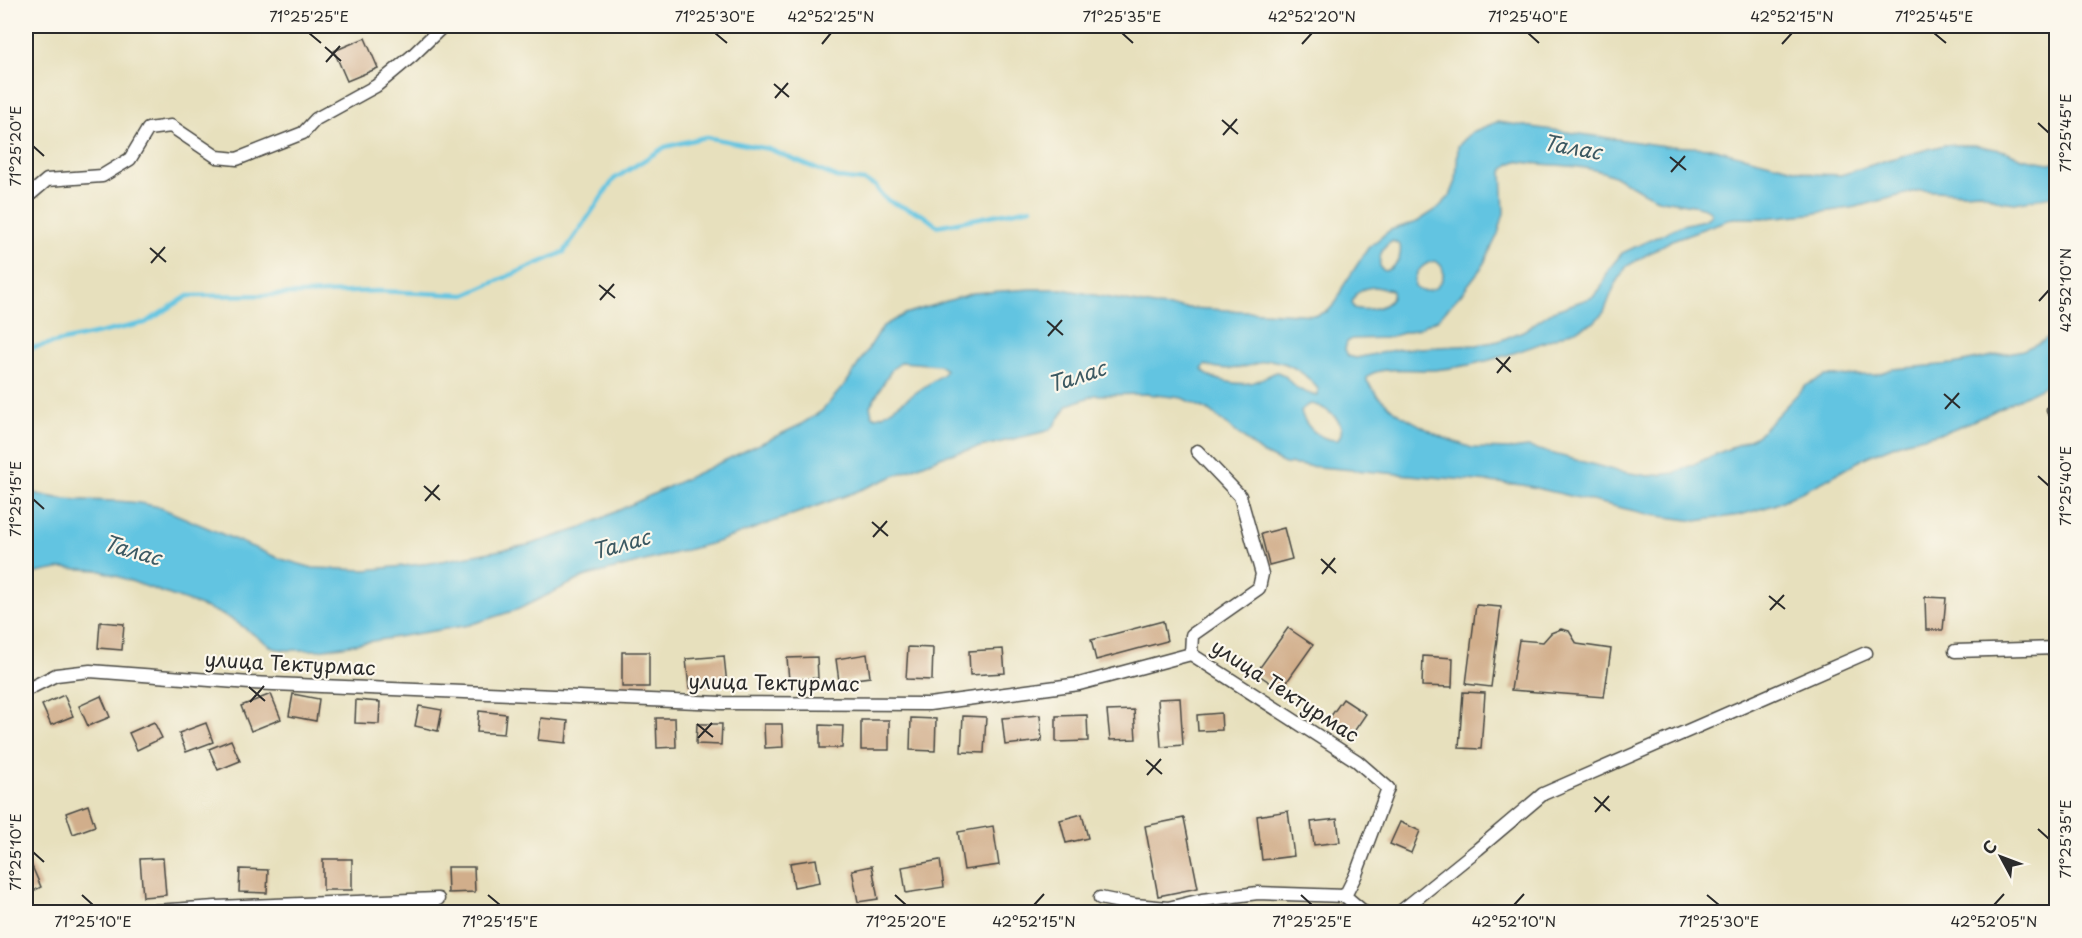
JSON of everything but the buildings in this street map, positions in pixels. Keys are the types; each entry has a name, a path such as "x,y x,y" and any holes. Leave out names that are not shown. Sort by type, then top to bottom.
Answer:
{"street":[{"path":"26,198 47,180 102,176 130,159 148,129 171,126 217,157 237,159 303,133 316,119 376,86 443,26"},
{"path":"1191,654 1192,635 1259,588 1262,574 1240,496 1197,452"},
{"path":"1955,651 2056,648"},
{"path":"1400,912 1543,794 1866,653"},
{"name":"улица Тектурмас","path":"26,690 56,675 90,671 250,683 721,703 929,704 1079,684 1191,654 1358,761 1388,788 1356,874 1345,896"},
{"path":"1100,898 1135,905 1168,908 1202,900 1258,893 1345,896 1364,912"},
{"path":"140,912 299,908 438,899"}],"water":[{"name":"Талас","path":"1497,122 1665,146 1711,148 1814,174 1841,175 1944,145 1975,145 2005,151 2022,158 2049,163 2056,162 2056,195 2015,203 2001,201 1979,192 1921,190 1856,207 1810,214 1733,218 1672,240 1627,266 1616,282 1604,312 1593,323 1515,353 1475,364 1434,370 1380,371 1367,377 1367,381 1377,395 1396,412 1439,436 1472,448 1528,447 1617,471 1649,476 1674,473 1757,436 1805,386 1825,376 1875,375 1893,369 1953,364 2023,350 2043,341 2056,331 2056,380 1982,417 1945,432 1902,442 1866,457 1824,481 1774,505 1740,515 1696,521 1652,515 1523,485 1285,464 1262,453 1211,412 1182,398 1147,394 1095,395 1068,405 1054,426 1047,431 943,456 853,493 717,542 584,577 519,609 469,625 319,650 285,650 273,648 233,620 212,610 98,570 63,568 26,575 26,490 58,498 126,502 159,507 278,558 313,568 366,570 431,563 528,545 579,529 800,425 822,411 847,382 883,326 905,314 973,293 1062,289 1154,306 1317,315 1328,311 1337,301 1342,288 1368,248 1390,230 1417,222 1437,209 1450,196 1456,181 1458,146 1472,132","holes":["1517,161 1586,168 1615,177 1658,199 1695,205 1711,212 1710,216 1704,220 1682,225 1622,253 1609,269 1600,289 1593,297 1553,311 1523,331 1499,341 1477,345 1399,349 1356,358 1348,356 1345,349 1347,342 1352,339 1386,338 1417,329 1438,319 1461,294 1482,267 1498,234 1504,213 1502,172 1509,164","1393,241 1400,245 1400,253 1396,264 1385,271 1381,269 1380,257 1383,249","1435,261 1441,266 1443,278 1435,288 1422,291 1415,287 1415,278 1426,264","1367,288 1392,290 1392,296 1385,305 1379,307 1354,308 1352,303 1355,295","1270,360 1291,366 1313,383 1318,389 1318,396 1298,388 1284,375 1277,372 1256,381 1244,383 1217,379 1202,370 1205,365 1223,369","902,362 939,365 946,370 883,415 876,417 872,415 870,406 892,369","1308,405 1318,406 1335,417 1341,428 1338,440 1320,436 1310,428 1301,412"]}],"waterway":[{"path":"26,349 145,323 188,296 378,291 465,295 564,252 614,179 665,147 705,137 769,149 838,178 864,181 876,186 884,198 921,214 937,226 1031,208"}]}
